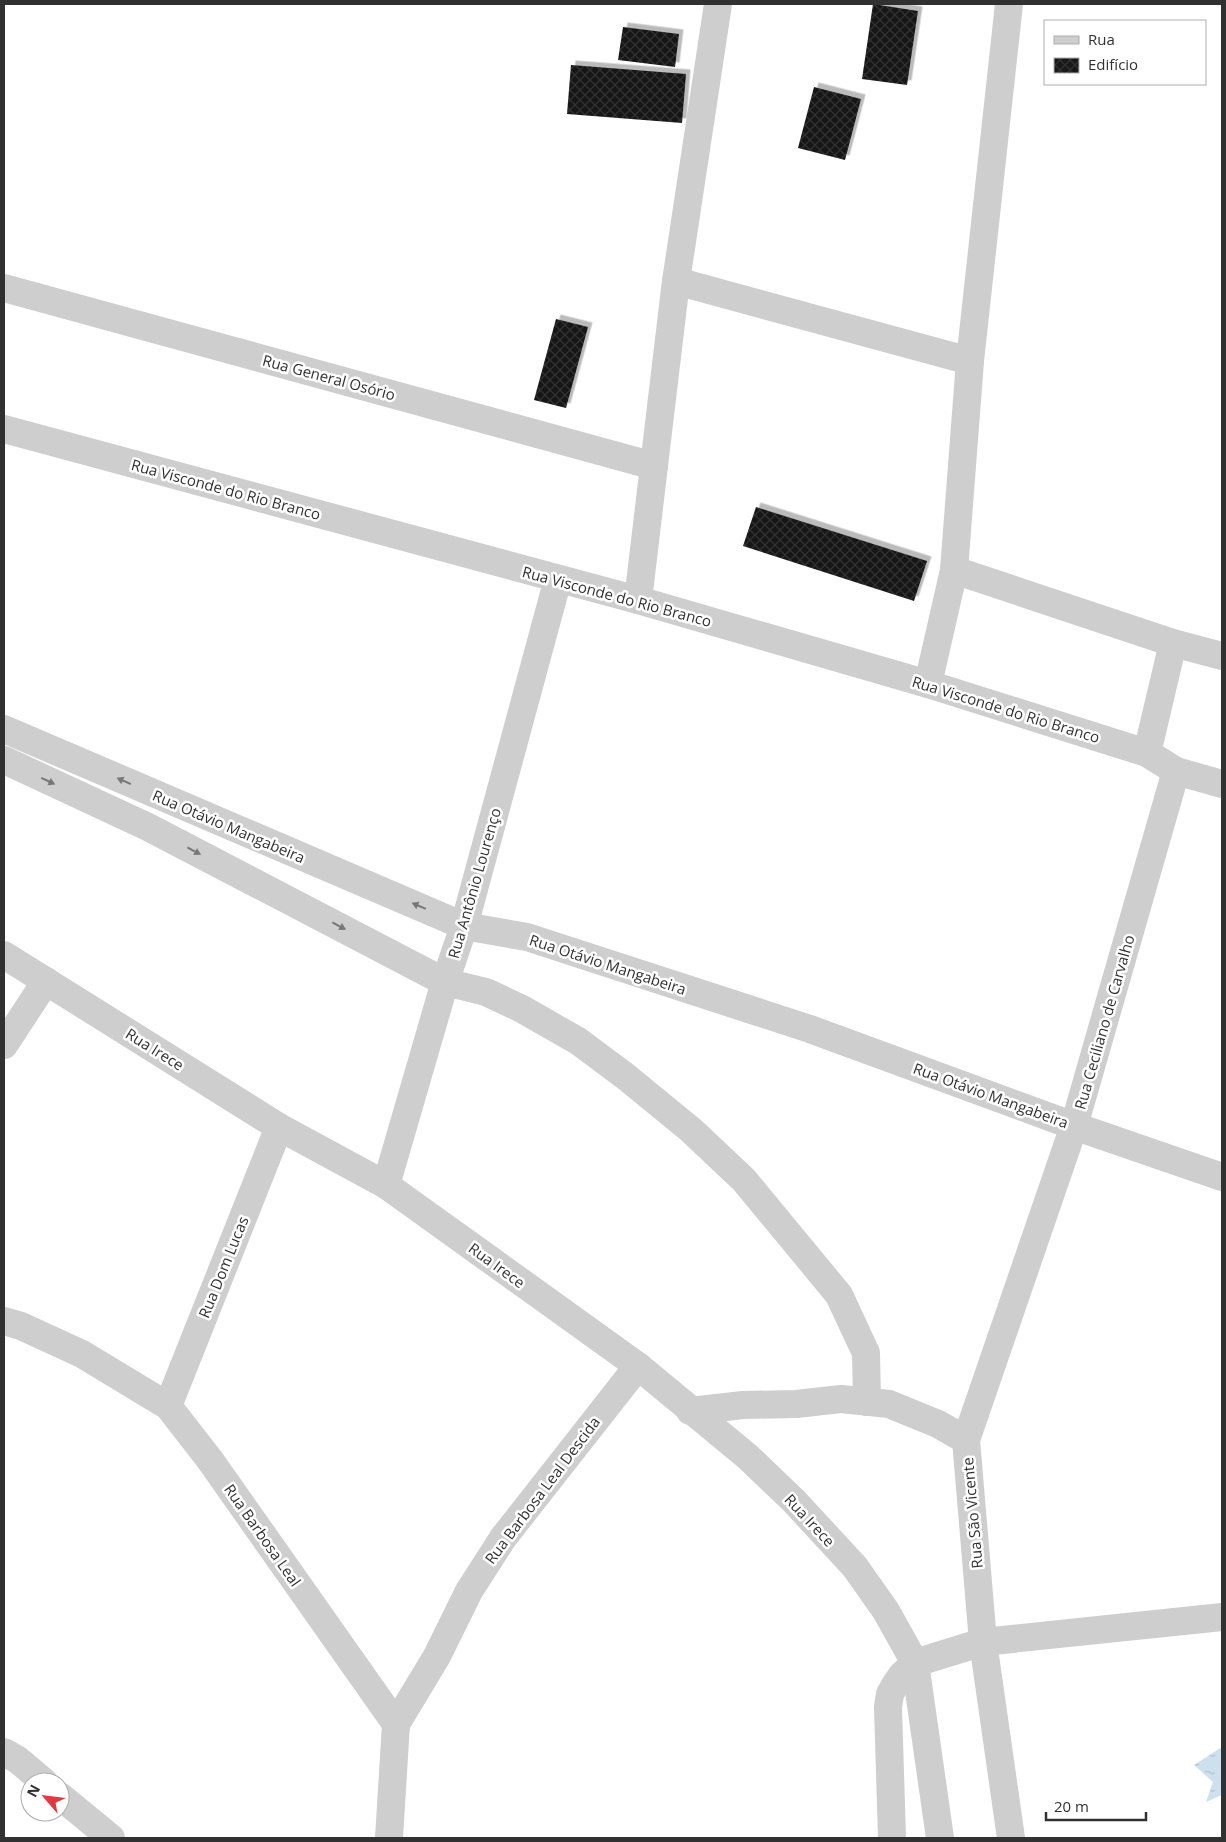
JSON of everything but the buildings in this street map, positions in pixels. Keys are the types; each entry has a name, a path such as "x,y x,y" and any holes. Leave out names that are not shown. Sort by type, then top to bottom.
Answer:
{"street":[{"path":"638,600 676,281 718,4"},
{"path":"928,684 954,570 970,361 1009,4"},
{"path":"676,281 970,361"},
{"name":"Rua General Osório","path":"4,288 654,466"},
{"name":"Rua Visconde do Rio Branco","path":"4,429 558,580 638,600 928,684 1147,753 1176,771 1222,784"},
{"path":"954,570 1173,643 1222,656"},
{"name":"Rua Antônio Lourenço","path":"386,1185 445,982 464,926 558,580"},
{"path":"1147,753 1173,643"},
{"name":"Rua Otávio Mangabeira","path":"4,729 464,926 527,937 800,1026 1074,1126 1222,1177"},
{"path":"4,760 148,827 445,982 495,996 578,1040 691,1130 744,1180 839,1295 866,1353 867,1402"},
{"name":"Rua Ceciliano de Carvalho","path":"966,1440 1074,1126 1176,771"},
{"name":"Rua Irece","path":"4,955 279,1127 386,1185 638,1366 754,1463 794,1501 855,1567 886,1610 914,1663"},
{"path":"4,1045 46,981"},
{"name":"Rua Dom Lucas","path":"168,1406 279,1127"},
{"name":"Rua Barbosa Leal","path":"4,1321 21,1326 82,1354 168,1406 210,1460 396,1724"},
{"name":"Rua Barbosa Leal Descida","path":"396,1724 437,1656 469,1590 503,1538 638,1366"},
{"name":"Rua São Vicente","path":"690,1411 842,1399 889,1404 938,1424 966,1440 982,1642 1011,1838"},
{"path":"892,1838 888,1707 890,1694 895,1685 914,1663 982,1642 1222,1617"},
{"path":"914,1663 940,1838"},
{"path":"389,1838 396,1724"},
{"path":"4,1752 18,1760 32,1772"},
{"path":"70,1804 111,1838"}],"water":[{"path":"1222,1747 1222,1795 1206,1802 1213,1782 1194,1765"}]}
